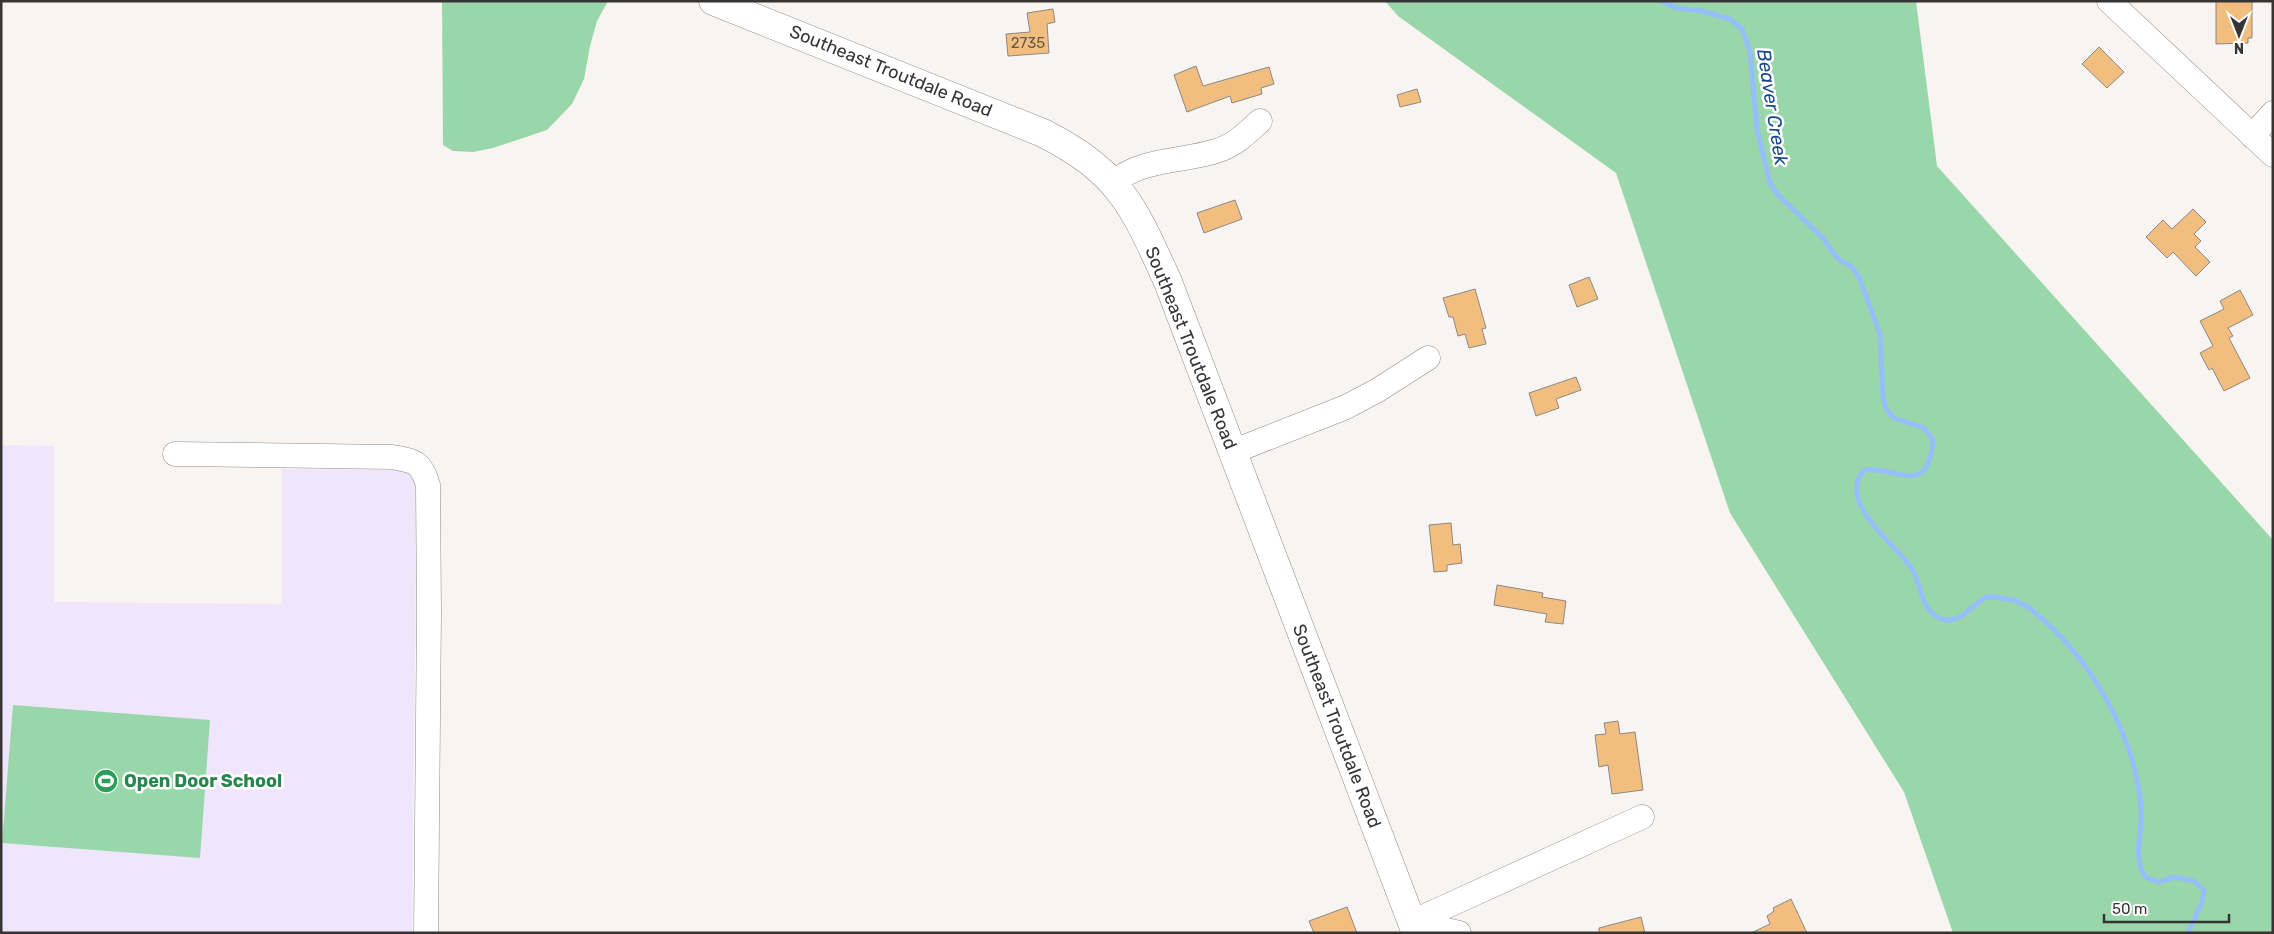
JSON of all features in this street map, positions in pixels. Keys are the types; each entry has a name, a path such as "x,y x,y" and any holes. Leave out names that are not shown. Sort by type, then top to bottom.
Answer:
{"main road":[{"name":"Southeast Troutdale Road","path":"725,4 1043,132 1085,157 1114,182 1128,200 1142,224 1168,282 1414,928"}],"street":[{"path":"2110,1 2273,155"},
{"path":"2252,136 2273,114"},
{"path":"1114,182 1124,174 1137,168 1217,151 1241,139 1260,121"},
{"path":"1232,452 1346,407 1378,390 1428,358"},
{"path":"175,454 392,456 414,461 424,469 428,485 429,613 426,933"},
{"path":"1414,928 1642,817"},
{"path":"1414,928 1459,933"}],"shaded area":[{"path":"1,445 54,446 54,602 282,604 282,469 417,470 412,933 1,933"}],"green space":[{"path":"442,1 608,1 597,21 584,79 572,104 547,130 493,148 473,152 453,151 443,145"},
{"path":"1385,1 1916,1 1937,166 2273,540 2273,933 1953,933 1904,792 1730,513 1616,173 1398,16"},
{"name":"Open Door School","path":"13,705 210,720 200,858 2,843"}],"building":[{"path":"2216,1 2252,1 2252,38 2248,38 2248,43 2216,44"},
{"path":"1053,9 1055,22 1047,24 1049,53 1008,56 1006,34 1030,32 1027,13"},
{"path":"2099,47 2124,72 2107,88 2082,64"},
{"path":"1196,66 1203,86 1269,67 1274,84 1261,88 1262,94 1232,103 1230,96 1187,112 1174,75"},
{"path":"1417,89 1421,102 1400,107 1397,95"},
{"path":"1235,200 1242,219 1204,233 1197,213"},
{"path":"2193,209 2206,222 2194,234 2201,241 2195,247 2210,262 2196,276 2173,252 2167,258 2146,237 2163,220 2172,229"},
{"path":"1589,277 1598,299 1577,307 1569,285"},
{"path":"1475,289 1486,328 1482,329 1486,344 1469,348 1465,334 1458,336 1453,317 1449,317 1443,298"},
{"path":"2240,290 2253,315 2228,328 2233,336 2229,338 2250,378 2224,391 2212,368 2209,370 2200,353 2213,346 2200,321 2224,309 2220,301"},
{"path":"1576,377 1581,390 1556,399 1559,408 1536,416 1529,393"},
{"path":"1451,523 1453,545 1460,544 1462,563 1447,565 1447,571 1434,572 1429,525"},
{"path":"1497,585 1543,593 1542,597 1566,601 1563,624 1545,622 1547,614 1494,605"},
{"path":"1618,721 1620,734 1635,732 1643,790 1612,794 1608,765 1599,767 1595,735 1606,734 1604,723"},
{"path":"1791,899 1807,933 1751,933 1770,924 1767,916 1774,911 1773,908"},
{"path":"1347,907 1357,933 1314,933 1309,921"},
{"path":"1641,917 1645,933 1599,933 1599,928"}],"waterway":[{"name":"Beaver Creek","path":"1661,1 1676,8 1702,11 1730,19 1742,29 1750,52 1757,130 1770,183 1778,195 1824,239 1841,261 1851,266 1859,277 1880,334 1883,397 1886,409 1894,418 1924,428 1933,440 1930,458 1925,469 1918,474 1909,476 1877,470 1864,470 1857,483 1857,496 1863,510 1882,536 1912,569 1925,604 1935,615 1942,619 1955,619 1987,597 2013,600 2024,604 2054,630 2091,674 2106,699 2130,752 2141,808 2139,860 2145,877 2159,882 2175,877 2194,881 2204,890 2202,902 2188,933"}],"place":[{"name":"Open Door School","path":"106,781"}]}
